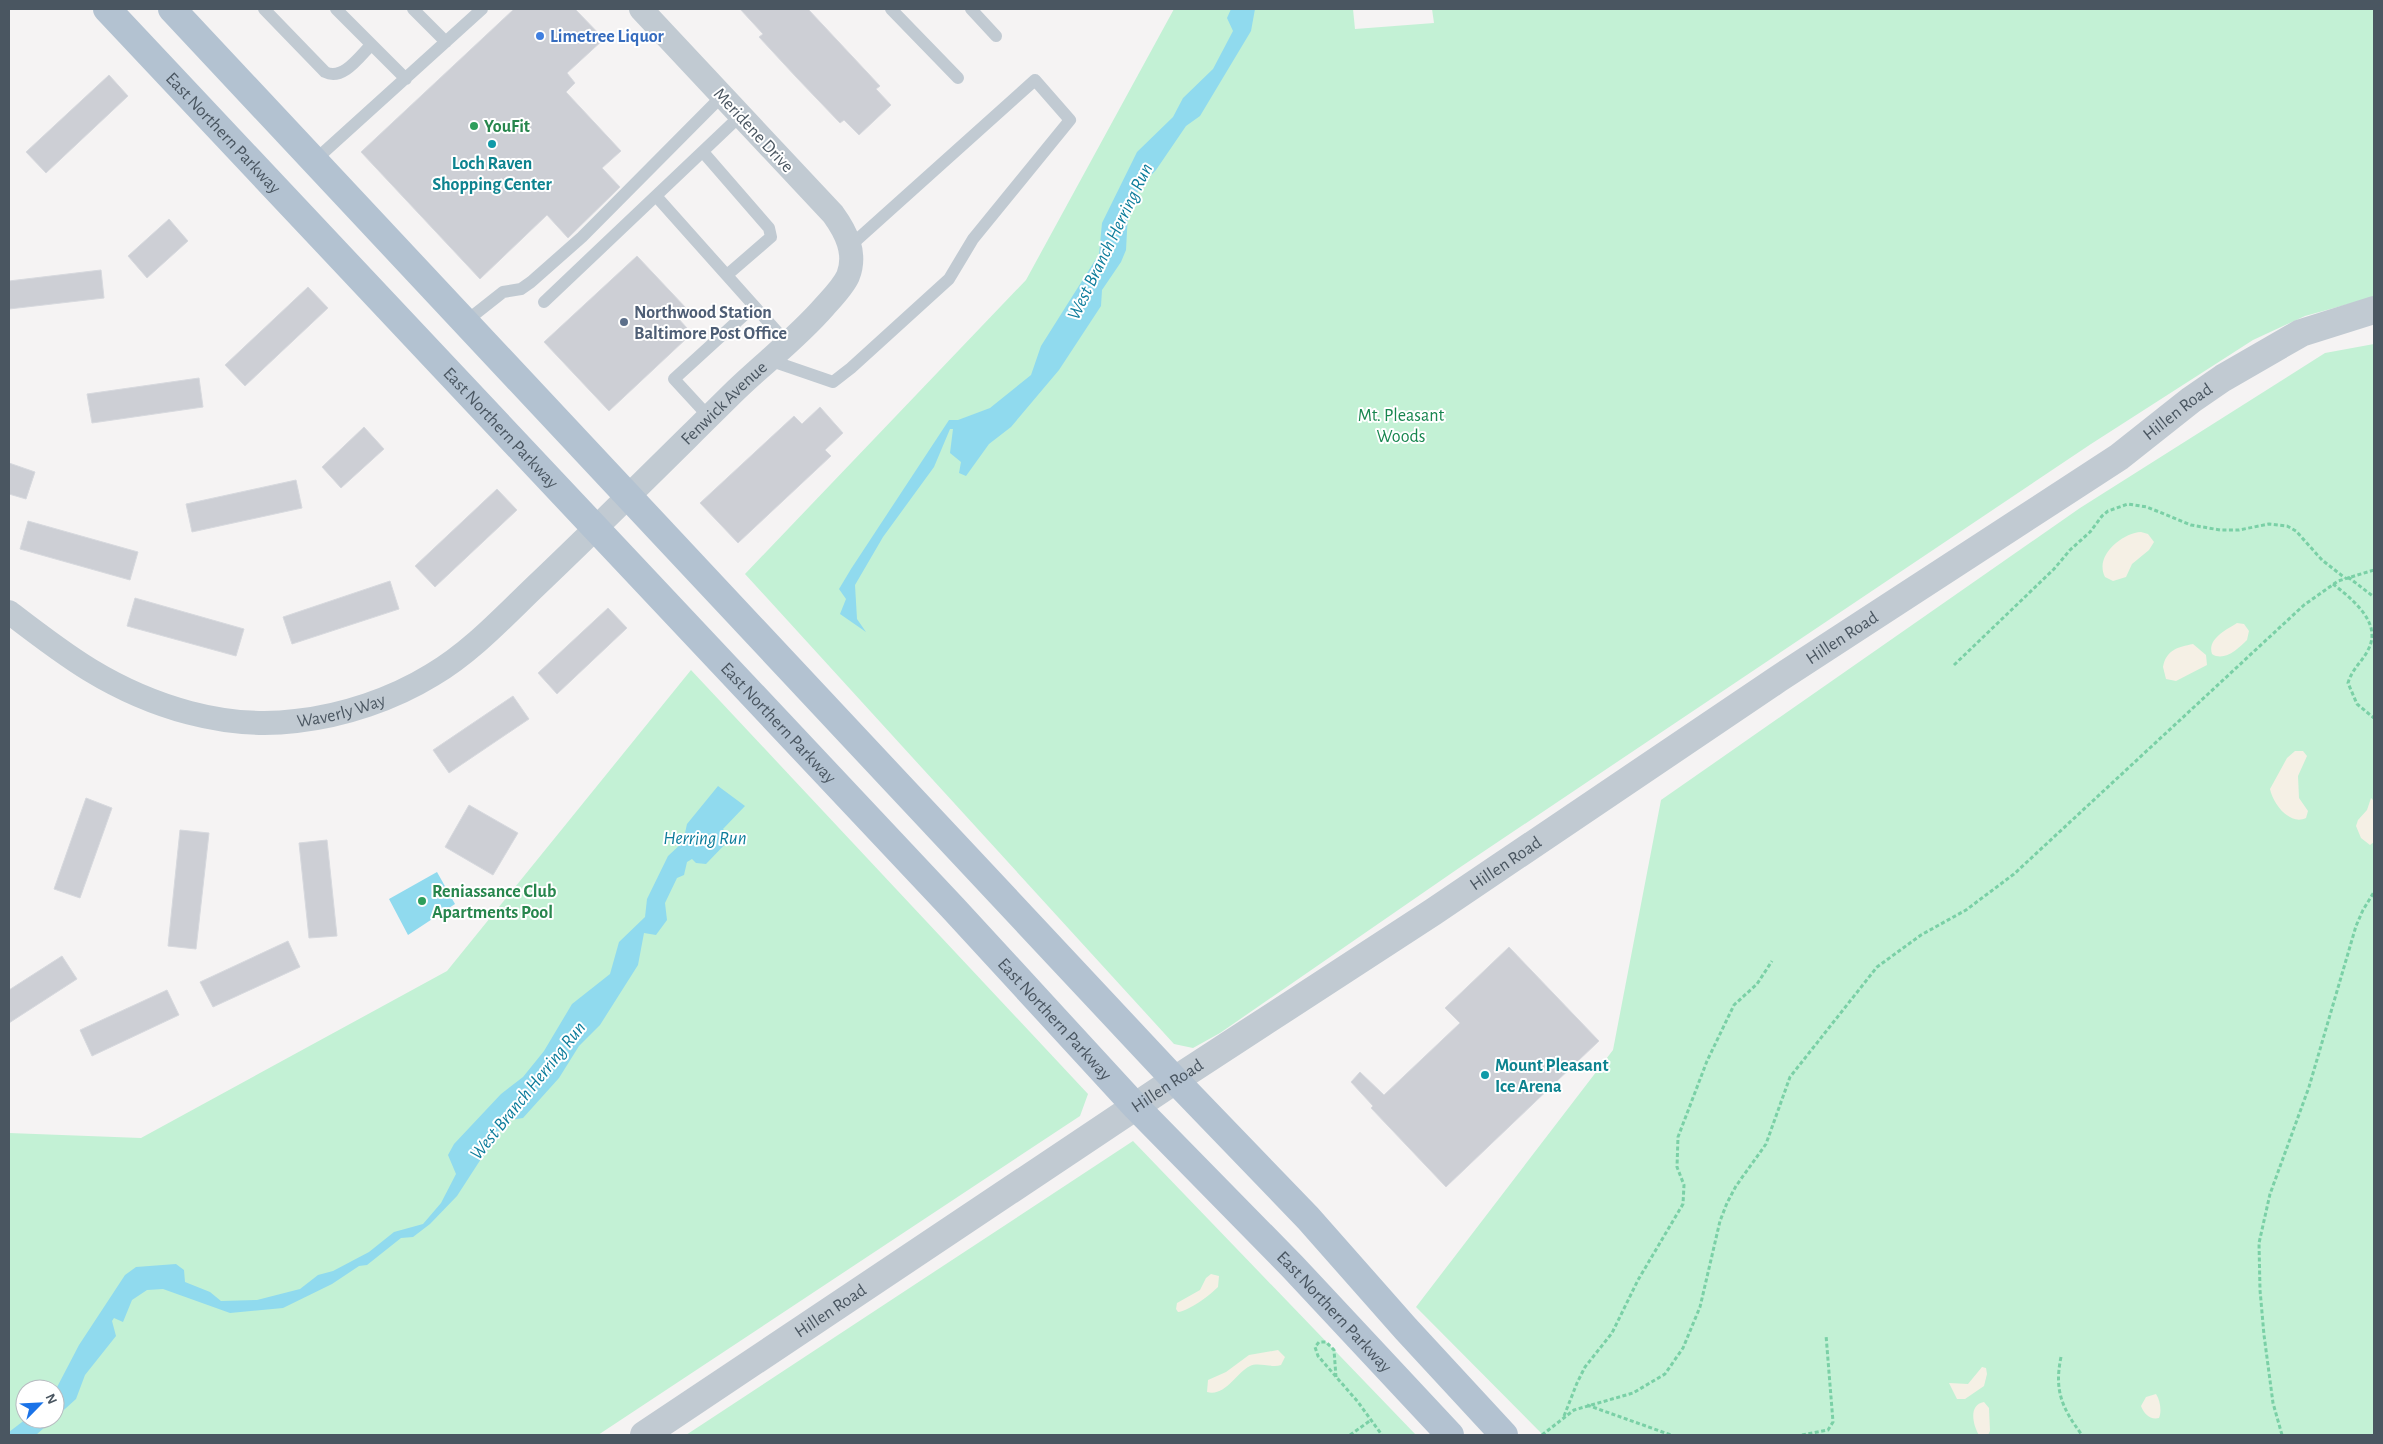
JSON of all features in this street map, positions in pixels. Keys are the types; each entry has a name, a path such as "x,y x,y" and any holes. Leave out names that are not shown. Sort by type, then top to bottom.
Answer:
{"main road":[{"name":"East Northern Parkway","path":"107,9 597,528 1136,1107 1292,1266 1450,1435"},
{"path":"172,9 1175,1080 1308,1218 1406,1329 1504,1435"}],"street":[{"name":"Meridene Drive","path":"641,9 833,214 846,232 850,253"},
{"name":"Fenwick Avenue","path":"629,497 709,417 788,344 836,294 848,275 850,253"},
{"name":"Hillen Road","path":"644,1435 1175,1080 1418,922 1778,680 2119,457 2191,400 2224,378 2307,330 2374,310"},
{"name":"Waverly Way","path":"9,612 89,669 122,688 157,702 182,711 223,720 258,724 297,722 370,704 434,675 499,621 629,497"}],"lane":[{"path":"264,9 325,72 332,76 340,75 371,45"},
{"path":"336,9 406,79"},
{"path":"414,9 446,42"},
{"path":"314,161 482,9"},
{"path":"892,9 958,78"},
{"path":"971,9 996,36"},
{"path":"769,360 833,382 851,368 949,279 973,239 1070,120 1035,80 850,253"},
{"path":"464,322 503,292 521,289 531,282 582,237 722,96"},
{"path":"544,302 740,116"},
{"path":"703,152 769,228 770,237 727,275"},
{"path":"656,196 788,344"},
{"path":"709,417 674,379 754,306"}],"path":[{"path":"1954,665 2054,569 2070,550 2090,532 2102,516 2120,506 2138,504 2184,523 2220,530 2239,530 2269,524 2287,526 2296,531 2322,560 2374,597"},
{"path":"1542,1435 1564,1417 1587,1405 1633,1393 1665,1374 1683,1348 1707,1285 1720,1221 1727,1203 1736,1186 1766,1144 1790,1077 1877,968 1921,935 1966,910 2014,874 2304,605 2346,577 2374,570"},
{"path":"2333,584 2362,612 2372,627 2369,649 2352,670 2348,683 2357,704 2374,718"},
{"path":"2282,1435 2273,1403 2264,1335 2260,1290 2260,1243 2270,1194 2309,1087 2356,926 2374,892"},
{"path":"1564,1417 1585,1367 1612,1333 1638,1280 1683,1204 1684,1185 1676,1167 1678,1137 1707,1061 1734,1005 1757,984 1772,961"},
{"path":"1802,1435 1828,1430 1833,1422 1826,1336"},
{"path":"1336,1377 1334,1350 1326,1342 1319,1342 1315,1347 1316,1353 1382,1435"},
{"path":"2061,1357 2058,1389 2064,1409 2082,1435"},
{"path":"1587,1405 1671,1435"},
{"path":"1350,1435 1371,1420"}],"green space":[{"name":"Mt. Pleasant Woods","path":"1174,9 1353,9 1355,29 1434,23 1432,9 2374,9 2374,297 2305,316 2253,340 2091,444 1459,868 1220,1033 1193,1048 1174,1044 745,574 1026,280"},
{"path":"2374,344 2374,1435 1543,1435 1416,1307 1613,1050 1661,800 2080,508 2325,353"},
{"path":"691,670 1088,1094 1080,1116 598,1435 9,1435 9,1133 141,1138 447,971"},
{"path":"1133,1141 1416,1435 686,1435"}],"sand":[{"path":"2141,532 2148,534 2154,542 2149,550 2132,564 2126,577 2113,581 2105,577 2103,561 2112,547 2126,536"},
{"path":"2237,623 2244,624 2249,631 2247,640 2226,655 2217,656 2212,654 2212,644 2215,639"},
{"path":"2193,644 2206,655 2207,665 2176,681 2166,679 2163,667 2170,653 2178,648"},
{"path":"2295,751 2303,751 2307,756 2298,776 2299,798 2308,811 2306,818 2300,820 2288,816 2278,807 2270,789 2287,758"},
{"path":"2371,798 2374,801 2374,842 2370,845 2361,838 2356,826 2358,820 2367,810"},
{"path":"1211,1274 1219,1276 1218,1287 1193,1306 1178,1312 1176,1309 1177,1303 1200,1290 1206,1278"},
{"path":"1278,1350 1285,1357 1281,1365 1250,1366 1225,1388 1213,1393 1207,1392 1208,1380 1226,1372 1249,1355"},
{"path":"1982,1367 1986,1368 1987,1374 1984,1386 1965,1399 1957,1399 1949,1383 1968,1384"},
{"path":"2156,1394 2160,1415 2159,1418 2153,1418 2144,1412 2141,1406 2146,1397"},
{"path":"1984,1402 1989,1408 1990,1431 1988,1435 1979,1435 1973,1416 1976,1407"}],"water":[{"name":"West Branch Herring Run","path":"1231,9 1255,9 1251,31 1200,116 1186,126 1156,170 1140,187 1128,213 1126,250 1121,262 1102,290 1101,306 1059,370 1011,427 989,444 966,476 959,473 961,462 950,453 953,429 950,429 934,467 883,537 855,585 857,619 866,632 840,614 846,599 839,589 949,420 958,420 990,408 1031,375 1041,346 1099,254 1102,223 1137,152 1173,117 1183,98 1213,69 1233,31 1227,18"},
{"name":"Herring Run","path":"718,786 745,806 723,829 731,838 706,864 696,863 692,859 687,862 684,875 677,878 665,903 667,920 656,935 644,933 638,965 600,1025 579,1046 559,1078 523,1118 510,1120 501,1128 457,1196 430,1224 413,1237 401,1238 367,1265 359,1266 332,1284 283,1308 230,1313 163,1289 147,1290 132,1300 123,1322 114,1318 112,1321 116,1336 85,1375 76,1399 65,1409 65,1379 61,1379 79,1345 125,1275 136,1267 176,1264 184,1270 185,1282 210,1292 221,1301 257,1300 300,1289 318,1275 333,1271 369,1252 394,1232 423,1224 441,1203 456,1174 448,1155 454,1144 501,1094 523,1077 544,1051 572,1004 610,974 619,942 645,917 647,899 668,856 683,842 687,824"},
{"name":"Reniassance Club Apartments Pool","path":"437,872 455,904 408,935 389,899"},
{"path":"15,1427 15,1429 43,1429 36,1435 9,1435 9,1432"}],"building":[{"name":"Loch Raven Shopping Center","path":"514,9 575,9 604,39 567,73 575,83 566,92 621,151 602,168 620,187 568,238 547,215 480,279 361,152"},
{"path":"740,9 808,9 880,86 876,89 891,105 859,135 844,120 840,123 759,37 763,34"},
{"path":"109,75 128,96 46,173 26,152"},
{"path":"169,219 188,241 147,278 128,256"},
{"name":"Northwood Station Baltimore Post Office","path":"637,256 686,308 677,317 687,328 681,333 687,338 609,411 544,342"},
{"path":"101,270 104,298 9,309 9,281"},
{"path":"308,287 328,308 245,386 225,365"},
{"path":"199,378 203,407 92,423 87,394"},
{"path":"820,407 843,433 825,450 831,456 738,543 700,503 794,416 802,424"},
{"path":"364,427 384,449 341,488 322,467"},
{"path":"9,463 35,472 26,499 9,494"},
{"path":"296,480 302,508 192,532 186,504"},
{"path":"497,489 517,510 435,587 415,566"},
{"path":"28,521 138,552 130,580 20,549"},
{"path":"390,581 399,609 292,644 283,617"},
{"path":"135,598 244,629 236,656 127,626"},
{"path":"608,608 627,628 557,694 538,673"},
{"path":"513,696 529,719 449,773 433,750"},
{"path":"86,798 112,808 80,898 54,889"},
{"path":"469,805 518,833 493,875 445,847"},
{"path":"180,830 209,833 196,949 168,946"},
{"path":"327,840 337,936 309,938 299,843"},
{"path":"288,941 300,967 213,1007 200,982"},
{"name":"Mount Pleasant Ice Arena","path":"1509,947 1599,1041 1446,1187 1371,1108 1373,1106 1351,1082 1360,1072 1384,1095 1460,1023 1445,1008"},
{"path":"62,956 77,979 9,1023 9,990"},
{"path":"167,990 179,1015 92,1056 80,1030"}],"place":[{"name":"Limetree Liquor","path":"540,36"},
{"name":"YouFit","path":"474,126"},
{"name":"Loch Raven Shopping Center","path":"492,144"},
{"name":"Northwood Station Baltimore Post Office","path":"624,322"},
{"name":"Reniassance Club Apartments Pool","path":"422,901"},
{"name":"Mount Pleasant Ice Arena","path":"1485,1075"}]}
